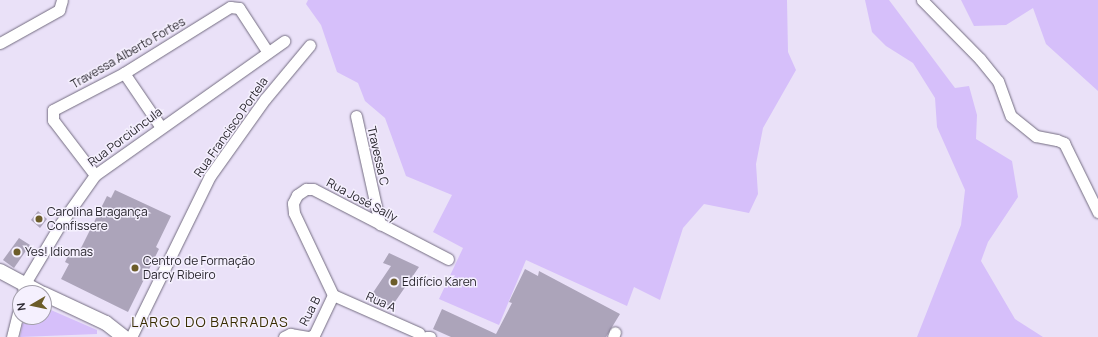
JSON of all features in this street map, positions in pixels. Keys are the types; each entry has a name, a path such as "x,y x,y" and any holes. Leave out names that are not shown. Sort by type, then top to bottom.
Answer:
{"main road":[{"path":"0,271 19,285"},
{"path":"52,298 106,323 124,337"}],"street":[{"path":"0,42 59,10 62,0"},
{"path":"922,0 980,59 998,81 1011,116 1036,136 1057,140 1064,143 1098,212"},
{"name":"Travessa Alberto Fortes","path":"94,175 53,120 52,113 124,73 234,7 239,8 267,52"},
{"name":"Rua Porciúncula","path":"26,285 61,223 94,175 160,126 284,41"},
{"name":"Rua Francisco Portela","path":"131,337 210,176 265,99 310,45"},
{"path":"124,73 160,126"},
{"name":"Travessa C","path":"356,116 380,224"},
{"name":"Rua José Sally","path":"333,295 294,213 293,203 297,195 313,189 448,259"},
{"name":"Rua A","path":"333,295 425,336"},
{"name":"Rua B","path":"284,337 290,334 308,337 314,335 333,295"},
{"path":"12,337 15,325"}],"shaded area":[{"path":"308,0 787,0 788,52 796,70 763,128 756,164 758,194 749,213 704,204 683,228 660,300 634,287 627,306 526,260 499,325 439,299 463,248 433,232 452,195 406,176 385,118 365,101 358,83 337,72 321,25 306,4"},
{"path":"865,0 889,0 955,88 969,86 977,115 976,139 1012,161 1018,197 988,242 981,261 1015,319 1043,337 917,337 961,225 965,190 937,127 935,98 913,63 886,46 872,32"},
{"path":"961,0 1098,0 1098,91 1046,44 1033,8 1006,25 974,26"},
{"path":"52,310 97,330 97,334 20,337 22,325 52,325"}],"building":[{"path":"115,190 171,216 156,247 159,249 128,312 61,279 69,264 65,262 70,252 75,254 77,249 80,250 107,196 111,198"},
{"name":"Carolina Bragança Confissere","path":"38,211 47,219 40,228 31,220"},
{"name":"Yes! Idiomas","path":"19,238 30,245 14,268 3,260"},
{"name":"Edifício Karen","path":"389,253 419,267 390,309 370,297 391,266 383,263"},
{"path":"525,269 538,276 539,271 620,314 606,337 451,337 433,329 442,309 496,334 512,303 509,302"}],"place":[{"name":"Carolina Bragança Confissere","path":"39,219"},
{"name":"Yes! Idiomas","path":"17,252"},
{"name":"Centro de Formação Darcy Ribeiro","path":"135,268"},
{"name":"Edifício Karen","path":"394,282"}],"district":[{"name":"LARGO DO BARRADAS","path":"210,322"}]}
